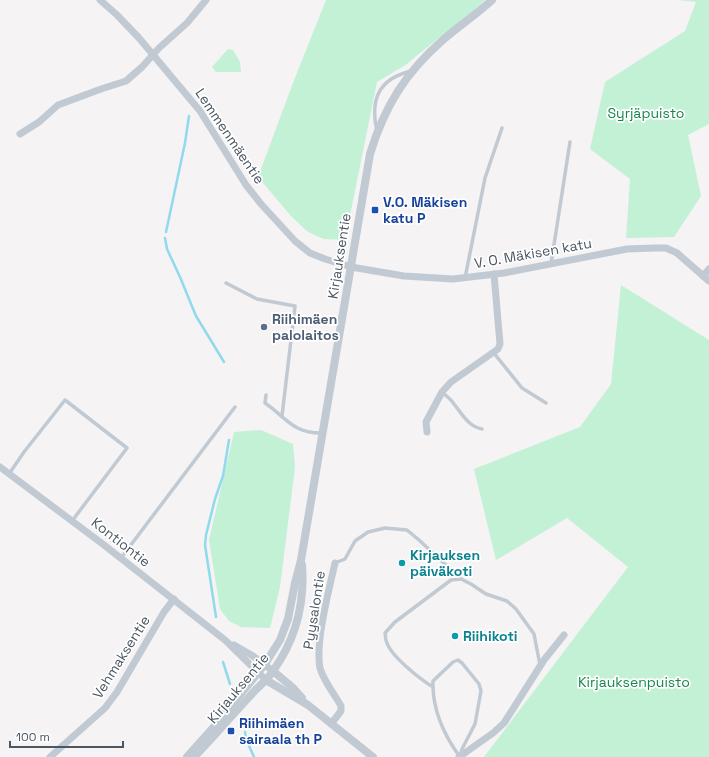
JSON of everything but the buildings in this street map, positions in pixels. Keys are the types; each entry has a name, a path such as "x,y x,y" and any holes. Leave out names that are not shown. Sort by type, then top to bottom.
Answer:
{"street":[{"name":"Lemmenmäentie","path":"100,0 117,15 153,54 200,111 246,186 281,227 310,253 338,264 351,267"},
{"path":"20,134 39,122 58,105 126,81 187,23 206,0"},
{"name":"Kirjauksentie","path":"187,757 213,728 264,664 284,631 291,608 295,583 302,560 322,433 370,154 377,132 388,108 412,70 445,38 477,14 492,0"},
{"name":"V. O. Mäkisen katu","path":"351,267 404,276 465,278 551,264 627,249 666,248 677,253 706,278"},
{"path":"706,278 709,268"},
{"path":"427,432 426,422 442,392 451,382 498,349 500,339 494,274"},
{"name":"Kontiontie","path":"0,467 121,558 225,640 266,680 308,705 372,757"},
{"name":"Kirjauksentie","path":"194,757 266,680 289,645 297,626 303,582 302,560"},
{"name":"Pyysalontie","path":"331,724 341,711 341,706 324,679 320,667 319,655 321,634 335,563"},
{"name":"Vehmaksentie","path":"50,757 109,702 117,692 164,612 174,600"},
{"path":"460,757 504,723 556,644 564,635"},
{"name":"Kontiontie","path":"225,640 253,656 273,671 292,687 308,705"}],"lane":[{"path":"377,132 374,121 375,105 380,90 384,83 400,73 412,70"},
{"path":"465,278 485,178 502,128"},
{"path":"551,264 570,142"},
{"path":"226,283 257,299 294,306 282,416"},
{"path":"493,352 522,388 546,403"},
{"path":"442,392 453,402 465,419 474,427 482,429"},
{"path":"266,395 265,403 299,430 311,433 322,433"},
{"path":"10,474 24,452 65,400 127,448 72,521"},
{"path":"121,558 235,407"},
{"path":"335,563 345,559 356,541 368,532 385,528 407,530 461,579 486,594 508,601 516,609 534,634 540,668"},
{"path":"433,687 394,655 386,642 385,634 395,622 451,580 461,579"},
{"path":"458,660 479,684 481,691 475,724 462,749 460,757 446,735 432,694 433,681 453,662 458,660"}],"green space":[{"path":"326,0 485,0 407,64 377,82 345,240 324,239 308,232 291,216 258,177"},
{"name":"Syrjäpuisto","path":"678,0 709,0 709,124 688,135 701,196 674,237 626,238 630,179 590,149 605,82 685,31 696,2"},
{"path":"228,49 233,50 240,62 241,72 216,72 212,67"},
{"name":"Kirjauksenpuisto","path":"621,285 709,340 709,757 484,757 628,567 567,518 496,560 474,469 580,427 611,384"},
{"path":"261,430 293,444 295,467 280,587 270,628 241,627 229,621 220,609 209,540 234,432"}],"waterway":[{"path":"166,232 185,143 189,116"},
{"path":"165,238 167,249 196,316 224,362"},
{"path":"216,617 205,545 215,499 223,476 229,440"},
{"path":"223,662 230,684"},
{"path":"245,732 246,739 254,757"}],"place":[{"name":"V.O. Mäkisen katu P","path":"375,210"},
{"name":"Riihimäen palolaitos","path":"264,327"},
{"name":"Kirjauksen päiväkoti","path":"402,563"},
{"name":"Riihikoti","path":"455,636"},
{"name":"Riihimäen sairaala th P","path":"231,731"}]}
